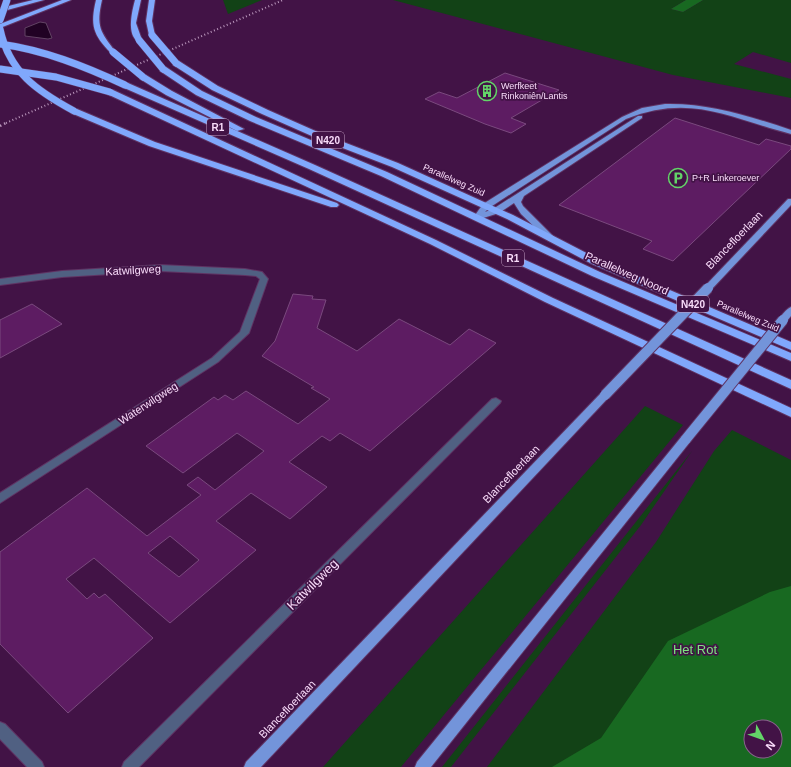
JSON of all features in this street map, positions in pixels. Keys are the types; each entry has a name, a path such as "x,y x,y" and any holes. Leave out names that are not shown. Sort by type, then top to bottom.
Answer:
{"highway":[{"path":"0,20 7,0"},
{"path":"0,10 41,0"},
{"path":"0,26 68,0"},
{"path":"99,0 95,26 101,39 113,52 143,77 169,94 223,119 312,167"},
{"path":"147,0 145,6 149,11"},
{"name":"Parallelweg Zuid","path":"152,0 149,11 149,28 152,35 176,63 215,88 317,135 395,165 486,206 615,270 791,346"},
{"name":"N420","path":"135,2 133,23 139,40 163,69 199,93 239,113 384,174 477,218"},
{"path":"0,29 5,51 12,64 26,79 44,94 74,112 152,144 318,198 343,209 385,220"},
{"name":"R1","path":"0,44 44,53 99,73 312,167 791,385"},
{"name":"R1","path":"0,68 39,72 77,81 110,92 433,242 548,300 791,413"},
{"name":"Parallelweg Noord","path":"477,218 596,274 791,357"}],"main road":[{"path":"477,218 486,206 624,118 644,109 669,105 704,107 791,132"},
{"path":"477,218 496,211 637,118 660,110 681,109 706,111 791,135"},
{"path":"521,195 517,202 521,210 545,229 552,239"},
{"name":"Blancefloerlaan","path":"251,767 791,201"},
{"path":"422,767 791,310"}],"street":[{"name":"Katwilgweg","path":"0,282 62,274 160,268 245,272 259,274 264,279"},
{"name":"Waterwilgweg","path":"0,499 215,360 244,333 264,279"},
{"name":"Katwilgweg","path":"129,767 496,401"},
{"path":"0,729 37,767"}],"green space":[{"path":"223,0 262,0 228,14"},
{"path":"393,0 686,0 671,9 683,12 703,0 791,0 791,63 753,52 734,64 791,79 791,98 673,75"},
{"path":"686,0 703,0 683,12 671,9"},
{"path":"645,406 683,425 401,767 323,767"},
{"name":"Het Rot","path":"732,430 791,460 791,767 487,767 656,542 714,451"},
{"path":"692,451 641,525 451,767 442,767"},
{"path":"791,586 791,767 552,767 601,738 668,641 770,592"}],"shaded area":[{"path":"40,22 46,23 52,38 48,39 25,36 25,28"}],"building":[{"path":"505,73 559,90 511,118 526,124 511,133 425,99 439,92 457,98"},
{"path":"675,118 759,145 766,139 791,146 791,149 673,261 643,249 652,241 559,205"},
{"path":"293,294 313,296 312,299 326,300 317,328 357,351 399,319 450,345 469,329 496,343 370,451 340,433 330,441 322,436 289,462 327,487 290,519 251,493 216,521 256,550 170,623 94,558 66,579 87,599 94,593 99,598 105,594 153,638 68,713 0,644 0,552 87,488 147,536 201,495 187,485 198,477 215,490 264,451 237,433 183,473 146,446 214,397 218,400 225,395 233,400 246,391 298,424 330,399 311,388 314,387 262,356 275,341","holes":["170,536 199,560 179,577 148,553"]},
{"path":"32,304 62,324 0,358 0,320"}],"railway":[{"path":"6,123 283,0"},
{"path":"0,126 6,123"}],"place":[{"name":"Werfkeet Rinkoniên/Lantis","path":"487,91"},
{"name":"P+R Linkeroever","path":"678,178"}]}
